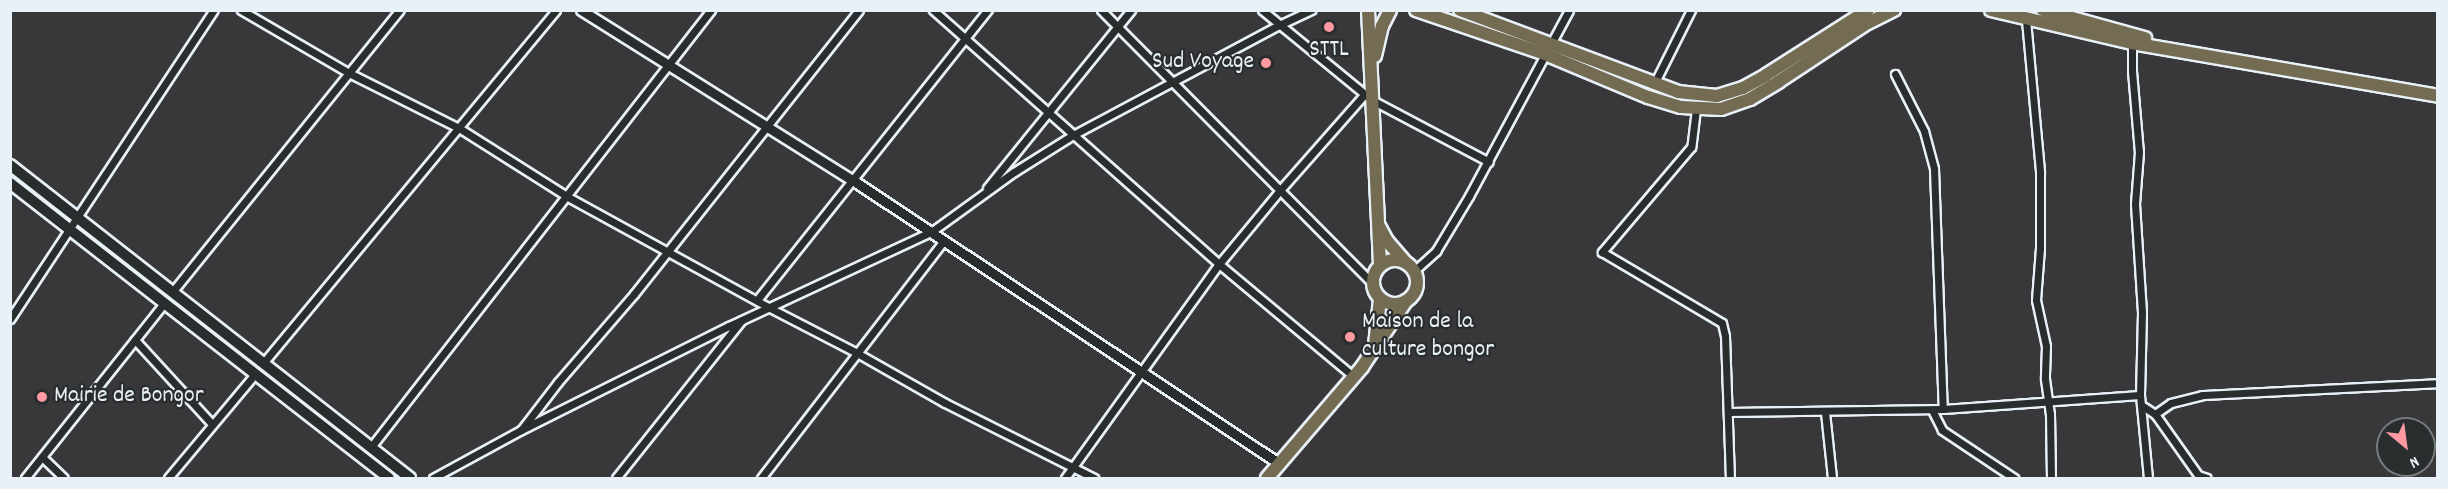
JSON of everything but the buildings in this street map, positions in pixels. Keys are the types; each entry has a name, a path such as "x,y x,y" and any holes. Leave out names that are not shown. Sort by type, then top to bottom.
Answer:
{"highway":[{"path":"1368,10 1372,72"},
{"path":"1375,350 1380,298 1372,283 1380,265 1368,98 1382,26 1390,10"},
{"path":"1416,10 1548,49 1654,84 1697,95 1717,96 1743,88 1868,10"},
{"path":"1460,10 1648,97 1696,109 1721,109 1750,99 1864,25 1894,10"},
{"path":"1991,10 2132,43 2438,96"},
{"path":"2043,10 2204,54"},
{"path":"1377,219 1387,241 1410,266 1417,284 1412,297 1406,301 1392,304 1380,298"},
{"path":"1380,265 1392,259 1410,266"},
{"path":"1268,478 1354,377 1375,350 1406,301"}],"main road":[{"path":"10,165 410,478"},
{"path":"21,173 12,184 389,478"},
{"path":"310,417 319,407"}],"street":[{"path":"10,319 214,10"},
{"path":"241,10 349,74 459,128 568,197 768,307 857,353 945,403 1094,478"},
{"path":"173,291 400,10"},
{"path":"264,362 556,10"},
{"path":"581,10 668,67 854,181 1141,374 1280,464"},
{"path":"371,447 568,197 711,10"},
{"path":"521,430 769,127 859,10"},
{"path":"933,10 1219,264 1354,377"},
{"path":"757,300 988,10"},
{"path":"1101,10 1372,283"},
{"path":"982,195 1131,10"},
{"path":"1262,10 1277,26 1368,98 1488,162"},
{"path":"433,478 521,430 742,319 931,232 1073,135 1311,10"},
{"path":"1410,266 1436,251 1488,162 1569,10"},
{"path":"1654,84 1691,10"},
{"path":"2026,20 2040,185 2040,248 2036,300 2046,346 2044,379 2048,401 2050,478"},
{"path":"2132,43 2139,152 2135,204 2142,313 2140,395 2148,478"},
{"path":"1895,74 1924,131 1934,169 1934,222 1943,410"},
{"path":"1065,478 1219,264 1281,189 1368,98"},
{"path":"1696,109 1691,147 1602,252 1722,323 1725,336 1730,478"},
{"path":"761,478 944,240"},
{"path":"26,478 164,303"},
{"path":"616,478 742,319"},
{"path":"135,340 212,424"},
{"path":"168,478 255,374"},
{"path":"2155,414 2172,403 2202,395 2438,383"},
{"path":"1728,412 1943,410 2140,395"},
{"path":"2141,405 2155,414 2198,475 2207,478"},
{"path":"1932,410 1942,430 2014,478"},
{"path":"1825,412 1832,478"},
{"path":"42,457 64,478"}],"place":[{"name":"STTL","path":"1329,27"},
{"name":"Sud Voyage","path":"1266,63"},
{"name":"Maison de la culture bongor","path":"1350,337"},
{"name":"Mairie de Bongor","path":"42,397"}]}
